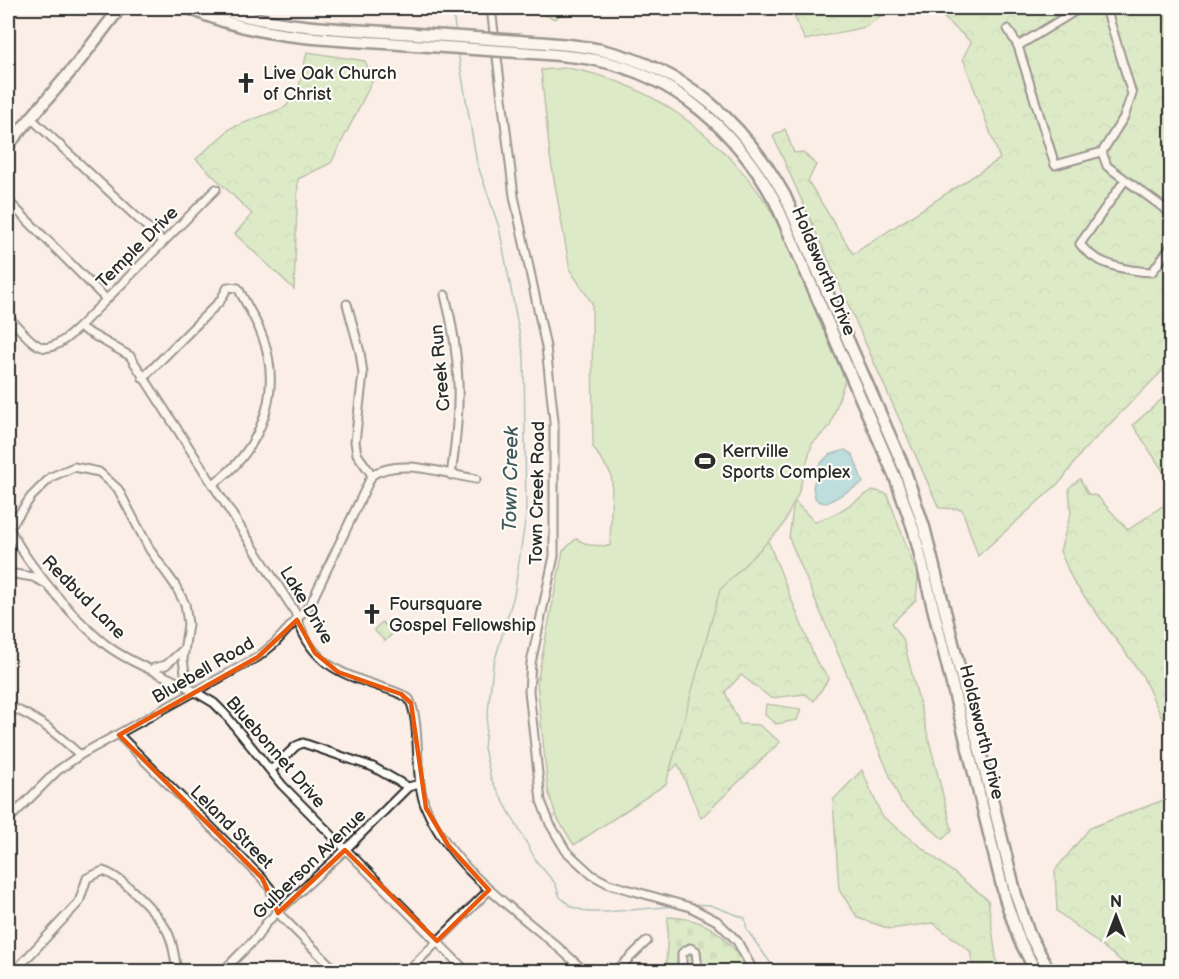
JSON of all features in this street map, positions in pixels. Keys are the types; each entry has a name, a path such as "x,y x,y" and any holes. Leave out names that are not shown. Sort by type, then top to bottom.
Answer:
{"main road":[{"path":"10,138 32,119 120,8"},
{"name":"Holdsworth Drive","path":"189,8 230,24 518,47 621,67 669,87 693,102 719,124 760,174 775,201 875,416 916,540 1016,895 1029,934 1050,972"},
{"name":"Holdsworth Drive","path":"215,8 285,30"},
{"name":"Holdsworth Drive","path":"979,769 1005,898 1019,939 1036,972"}],"street":[{"name":"Town Creek Road","path":"491,8 514,196 546,347 554,421 554,556 531,663 530,682 541,801 550,824 566,851 592,875 609,884 690,907 717,921 737,941 754,972"},
{"path":"1018,46 1080,8"},
{"path":"1008,29 1018,46 1055,165 1102,152 1124,117 1132,94 1106,8"},
{"path":"32,119 163,242"},
{"path":"1102,152 1107,166 1172,214"},
{"path":"1125,180 1080,244 1087,253 1127,271 1152,272 1172,245"},
{"name":"Temple Drive","path":"79,327 216,189"},
{"path":"8,201 106,299"},
{"path":"143,378 220,301 228,287 238,288 264,340 271,387 265,417 251,447 213,484"},
{"name":"Creek Run","path":"445,295 459,371 459,421 451,475"},
{"path":"347,304 360,352 363,374 355,442 357,454 372,475 387,468 403,466 476,479"},
{"path":"8,317 36,345 44,348 59,345 79,327"},
{"name":"Lake Drive","path":"79,327 126,353 295,612 315,653 338,672 409,699 420,784 426,808 443,839 489,890 563,949 585,972"},
{"path":"8,528 40,486 62,471 86,468 104,475 118,489 150,550 175,585 185,604 188,624 183,659 187,687"},
{"name":"Bluebell Road","path":"8,820 57,771 80,755 258,657 310,605 372,475"},
{"name":"Redbud Lane","path":"8,528 27,561 108,646 187,687"},
{"path":"8,573 33,577 52,588"},
{"path":"151,668 166,665 185,648"},
{"name":"Bluebonnet Drive","path":"187,687 225,714 271,770 345,850 467,972"},
{"path":"8,705 28,713 49,726 80,755"},
{"name":"Leland Street","path":"119,735 262,878 270,888 278,913 337,972"},
{"path":"271,770 296,746 303,743 373,767 408,788"},
{"name":"Gulberson Avenue","path":"222,972 257,936 267,922 408,788 420,784"},
{"path":"14,972 79,902 87,878 103,871 120,880 161,921 173,946 177,972"},
{"path":"407,972 489,890"},
{"path":"615,972 647,941"},
{"path":"682,972 682,953 690,948 698,955 698,972"}],"highlighted area":[{"path":"297,620 315,653 338,672 401,694 411,703 426,808 448,845 489,890 437,941 345,850 278,913 262,878 119,735 258,657"}],"green space":[{"path":"526,8 569,8 555,19"},
{"path":"798,8 892,8 865,27 805,40 795,18"},
{"path":"933,8 1171,8 1171,362 1082,452 1062,480 978,556 962,509 939,508 773,136 785,129 794,153 803,152 816,165 808,181 853,254 1000,159 963,58 971,42"},
{"path":"307,52 365,61 373,80 331,163 298,179 294,289 235,234 252,214 196,159 231,128 286,107 299,87"},
{"name":"Kerrville Sports Complex","path":"566,68 596,74 625,85 679,114 726,154 747,177 765,201 780,228 845,380 830,426 812,444 798,494 782,527 720,590 666,784 574,845 556,816 548,790 537,682 563,551 576,539 589,545 610,546 612,483 611,474 593,447 592,303 570,270 550,156 541,70"},
{"path":"1171,391 1172,717 1163,720 1142,675 1073,581 1060,551 1071,513 1069,488 1080,479 1088,494 1097,496 1128,530 1164,505 1165,474 1133,425"},
{"path":"873,490 887,494 918,577 916,600 892,623 903,639 952,830 943,839 901,802 789,538 794,501 815,522 837,513"},
{"path":"759,518 816,661 829,678 814,701 805,694 771,698 741,675 725,692 740,724 759,725 780,742 701,818 678,764 649,792 665,678"},
{"path":"382,622 393,633 385,641 374,630"},
{"path":"766,704 801,709 797,720 776,724 765,715"},
{"path":"862,770 882,816 988,900 997,964 1005,971 974,971 970,951 933,923 890,929 858,918 839,890 833,800"},
{"path":"1171,797 1171,971 1134,971 1057,911 1055,870 1090,828"},
{"path":"668,917 696,921 707,926 725,939 750,971 666,972"}],"water":[{"path":"845,450 853,455 863,483 827,503 820,502 815,498 813,487 819,465 829,455"}],"waterway":[{"name":"Town Creek","path":"452,8 456,33"},
{"name":"Town Creek","path":"458,53 477,163 499,227 524,357 526,515 514,595 493,666 484,748 491,779 537,862 555,883 560,897 572,907 588,912 606,912 676,906"},
{"name":"Town Creek","path":"690,904 710,905 745,918 747,930 777,972"}],"place":[{"name":"Live Oak Church of Christ","path":"246,83"},
{"name":"Kerrville Sports Complex","path":"705,461"},
{"name":"Foursquare Gospel Fellowship","path":"372,614"}]}
